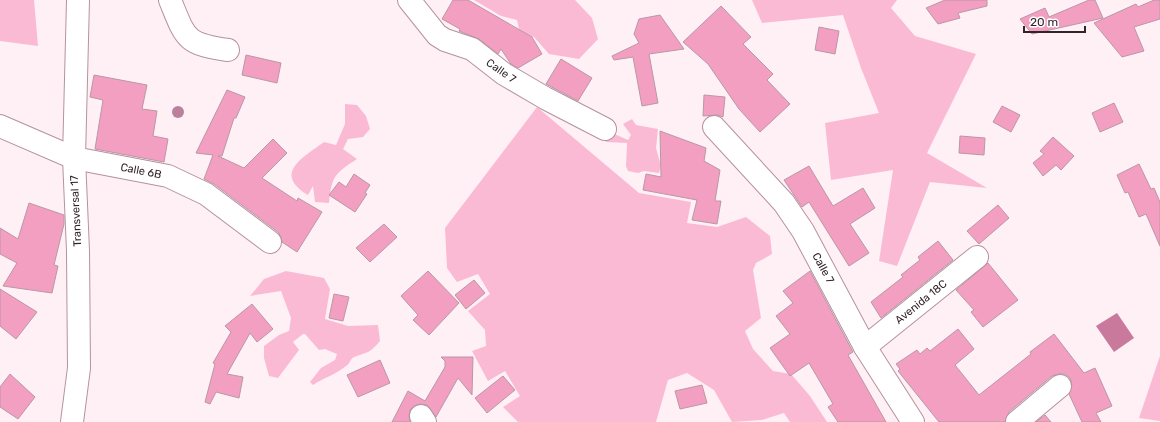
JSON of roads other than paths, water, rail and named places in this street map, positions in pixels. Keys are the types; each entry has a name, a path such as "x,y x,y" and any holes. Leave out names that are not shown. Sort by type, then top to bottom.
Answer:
{"street":[{"name":"Transversal 17","path":"72,422 79,368 78,251 74,158 78,0"},
{"path":"170,0 181,26 190,40 207,47 228,50"},
{"name":"Calle 7","path":"409,0 437,35 446,40 472,49 504,74 545,98 605,129"},
{"name":"Calle 6B","path":"0,126 74,158 168,176 206,194 270,242"},
{"name":"Calle 7","path":"714,127 784,203 803,231 866,347 913,422"},
{"name":"Avenida 18C","path":"866,347 977,257"},
{"path":"1017,422 1060,386"}]}
